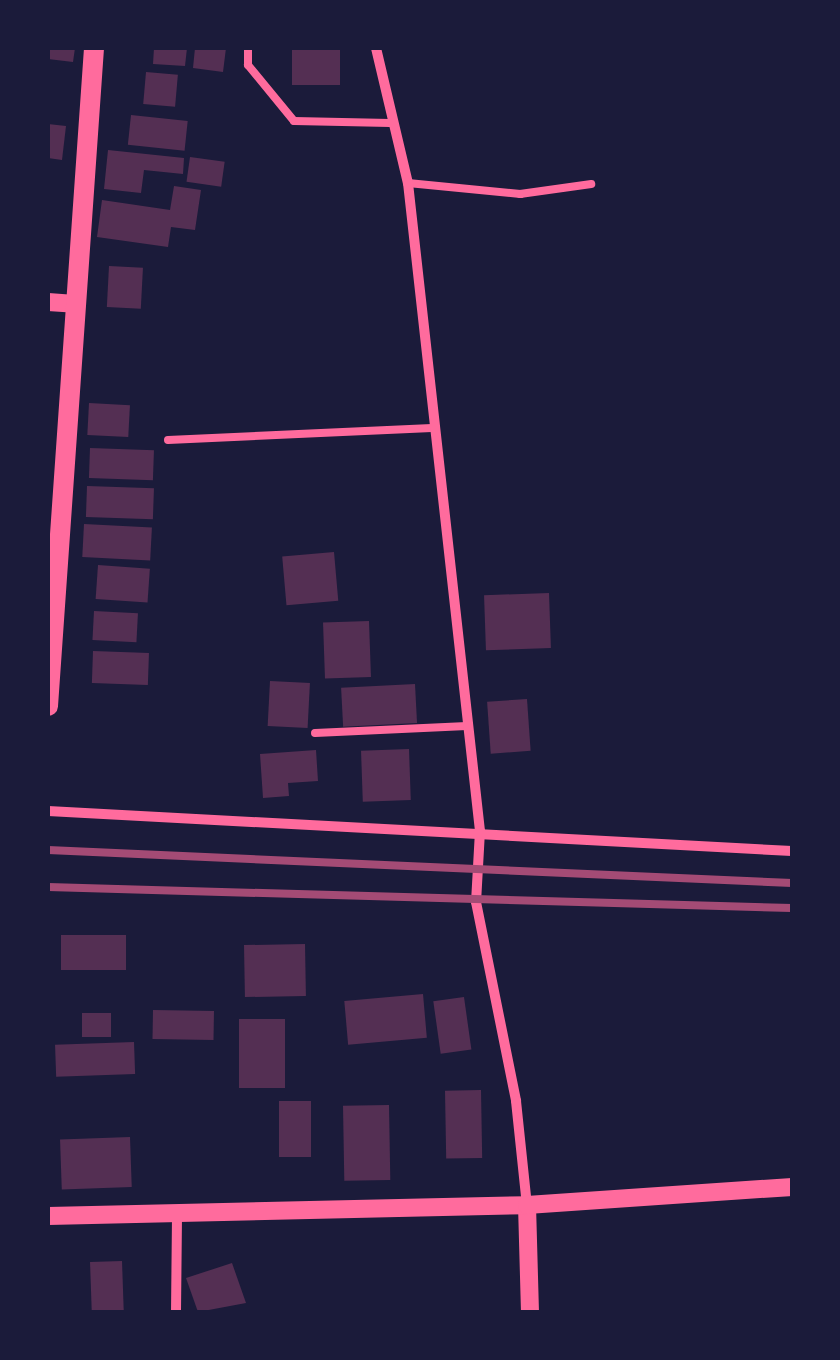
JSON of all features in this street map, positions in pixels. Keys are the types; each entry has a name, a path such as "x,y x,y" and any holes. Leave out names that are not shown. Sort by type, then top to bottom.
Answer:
{"main road":[{"path":"48,706 54,510 75,304 94,48"}],"street":[{"path":"376,48 390,124 408,183 432,428 480,830 476,902 516,1101 527,1205 530,1312"},
{"path":"48,302 75,304"},
{"path":"48,812 480,830 792,852"},
{"path":"48,1216 527,1205 792,1187"},
{"path":"176,1312 177,1213"}],"lane":[{"path":"248,48 248,66 294,121 390,124"},
{"path":"408,183 520,194 591,184"},
{"path":"168,440 432,428"},
{"path":"316,734 467,726"}],"building":[{"path":"48,48 75,48 73,62 48,59"},
{"path":"154,48 187,48 185,66 153,64"},
{"path":"195,48 226,48 223,72 193,68"},
{"path":"292,48 340,48 340,85 292,85"},
{"path":"146,72 178,75 175,107 143,104"},
{"path":"131,115 188,121 185,151 128,145"},
{"path":"48,124 66,126 62,160 48,158"},
{"path":"108,150 184,158 183,174 144,170 141,193 104,189"},
{"path":"190,157 225,162 221,187 187,182"},
{"path":"174,186 201,190 195,230 171,227 168,247 97,237 102,200 170,210"},
{"path":"109,266 143,268 141,309 107,307"},
{"path":"89,403 130,405 128,437 87,435"},
{"path":"90,448 154,450 153,480 89,478"},
{"path":"87,486 154,488 153,519 86,517"},
{"path":"84,524 152,528 150,561 82,557"},
{"path":"334,552 338,601 286,605 282,557"},
{"path":"98,565 150,569 148,603 96,599"},
{"path":"549,593 551,648 486,650 484,595"},
{"path":"94,611 138,613 136,642 92,640"},
{"path":"369,621 371,677 325,679 323,623"},
{"path":"93,651 149,653 148,685 92,683"},
{"path":"270,681 310,683 308,728 268,726"},
{"path":"415,684 417,723 343,727 341,688"},
{"path":"527,699 531,751 491,754 487,702"},
{"path":"409,749 411,800 363,802 361,751"},
{"path":"316,750 318,781 288,783 289,796 263,798 260,754"},
{"path":"61,935 126,935 126,970 61,970"},
{"path":"305,944 306,996 245,997 244,945"},
{"path":"423,994 427,1038 348,1045 344,1001"},
{"path":"464,997 471,1049 441,1054 433,1001"},
{"path":"153,1010 214,1011 213,1040 152,1039"},
{"path":"82,1013 111,1013 111,1037 82,1037"},
{"path":"239,1019 285,1019 285,1088 239,1088"},
{"path":"134,1042 135,1074 56,1077 55,1045"},
{"path":"481,1090 482,1158 446,1159 445,1091"},
{"path":"279,1101 311,1101 311,1157 279,1157"},
{"path":"389,1105 390,1180 344,1181 343,1106"},
{"path":"130,1137 132,1187 62,1189 60,1139"},
{"path":"122,1261 124,1312 92,1312 90,1262"},
{"path":"232,1263 246,1303 198,1312 186,1278"}],"railway":[{"path":"48,850 792,883"},
{"path":"48,887 792,908"}]}
